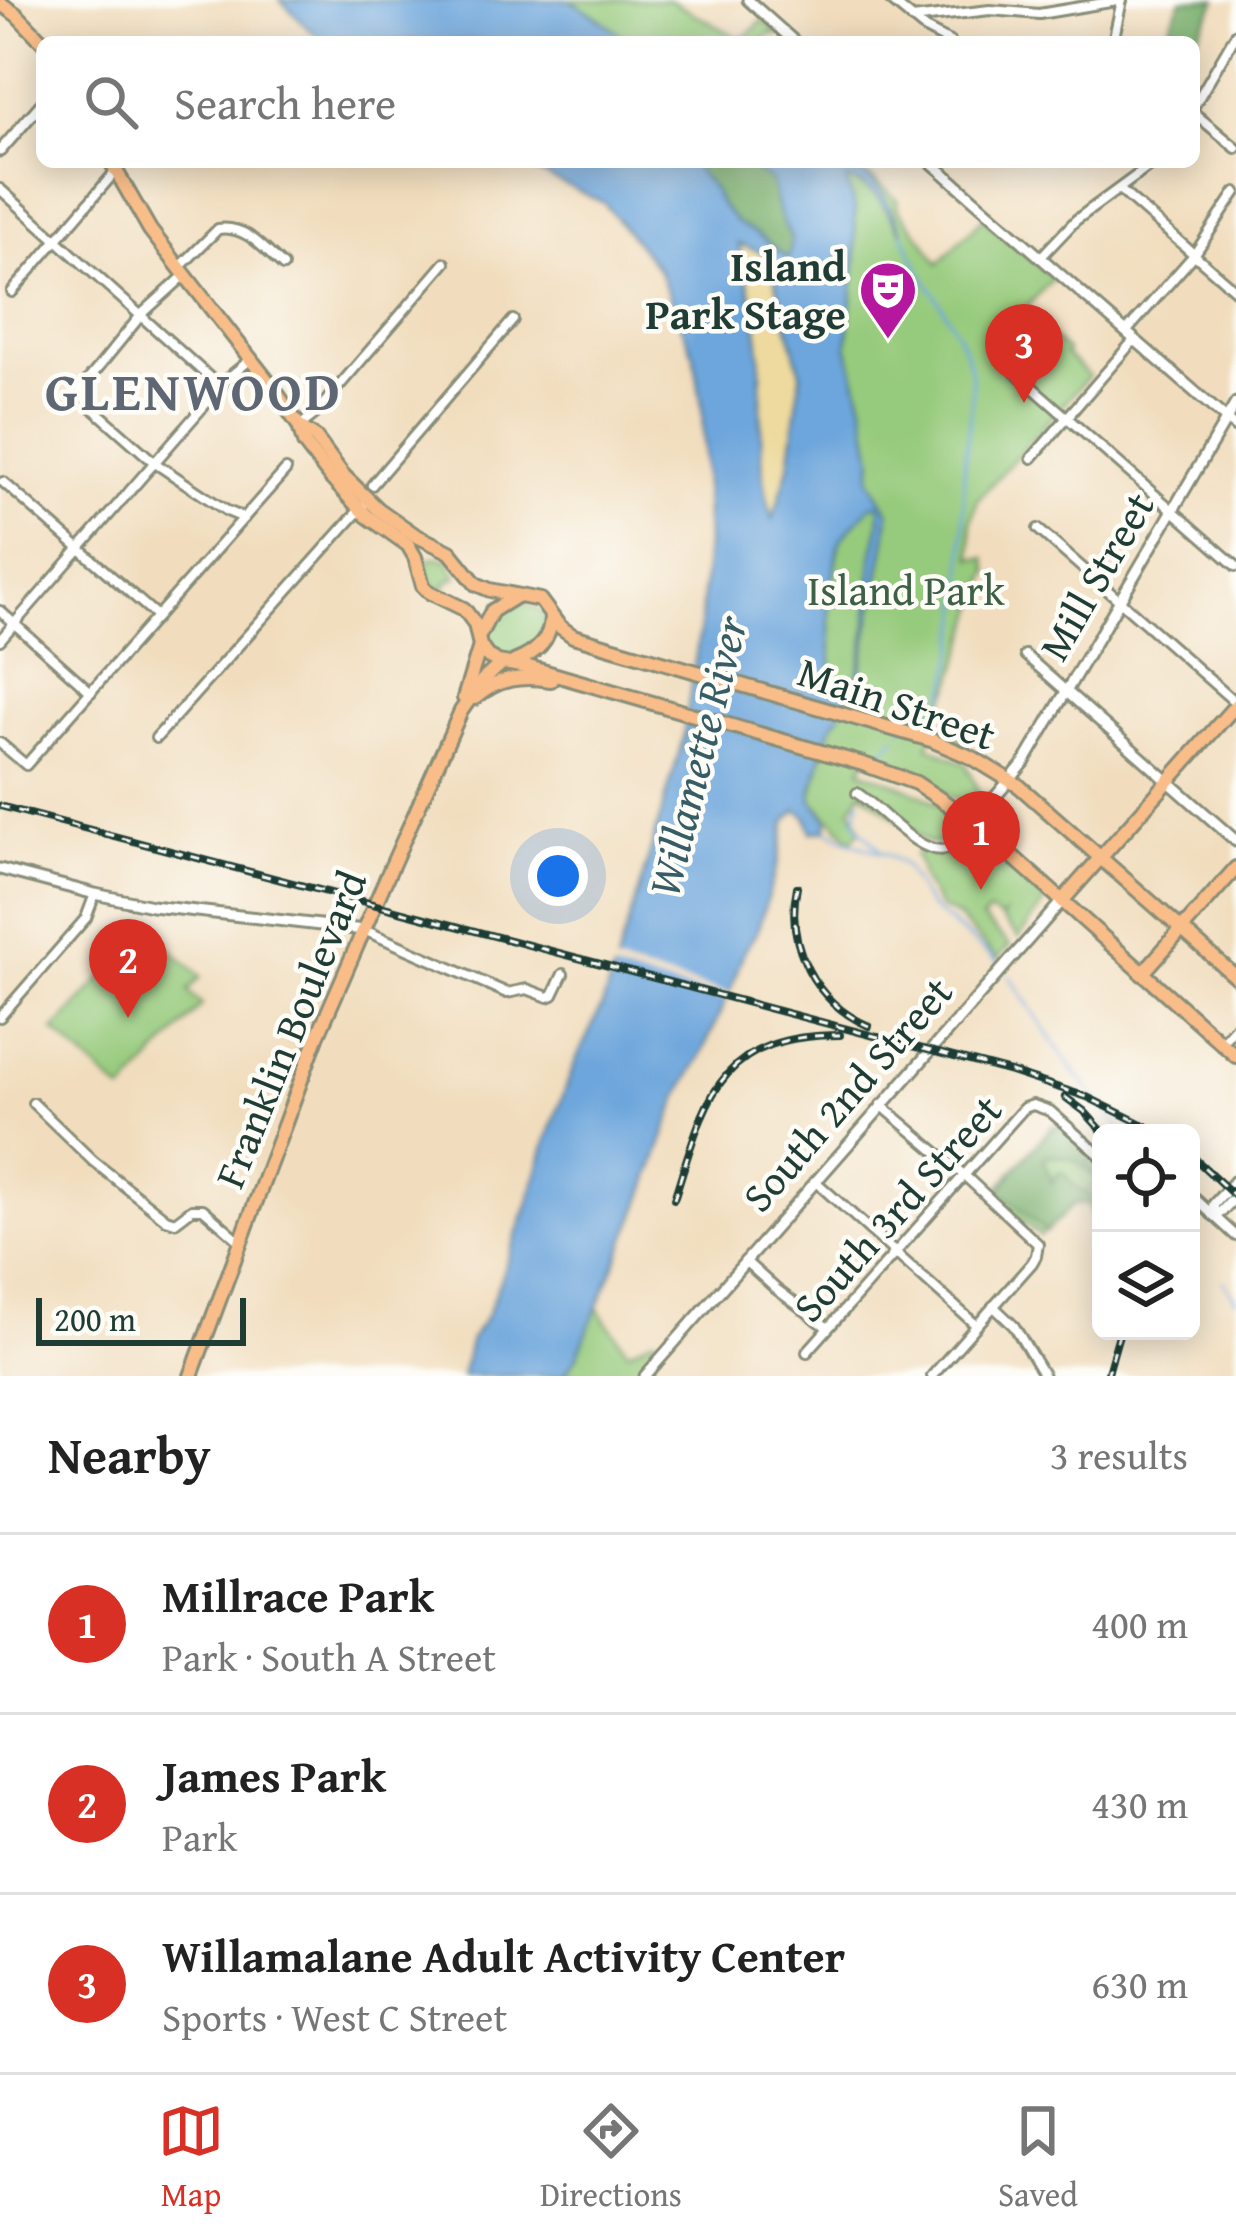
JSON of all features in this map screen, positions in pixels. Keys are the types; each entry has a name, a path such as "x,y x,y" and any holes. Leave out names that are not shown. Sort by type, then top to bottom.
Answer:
{"main road":[{"path":"0,3 38,36"},
{"path":"115,168 150,230 251,359 299,426 304,443 410,532 454,554 480,586 540,600 551,615"},
{"path":"366,498 405,541 418,565 422,586 464,609 487,656 897,775 979,816 1142,974 1236,1055"},
{"path":"418,565 426,553 440,548"},
{"path":"440,596 457,588 463,570"},
{"name":"Franklin Boulevard","path":"191,1376 317,1037 461,711 492,611 519,594"},
{"name":"Franklin Boulevard","path":"461,711 482,681 542,644 551,615"},
{"name":"Main Street","path":"551,615 565,632 931,740 973,758 1012,781 1236,976"},
{"path":"461,711 490,686 508,679 591,685"},
{"name":"South 2nd Street","path":"1063,900 1236,704"},
{"path":"1142,974 1236,868"}],"street":[{"path":"748,0 788,36"},
{"path":"890,0 940,36"},
{"path":"912,19 990,10 1039,14 1122,0 1114,36"},
{"path":"1200,99 1236,34"},
{"path":"0,151 36,110"},
{"path":"1200,115 1236,148"},
{"path":"12,292 112,168"},
{"path":"938,168 1236,428"},
{"path":"1040,258 1067,228 1147,168"},
{"path":"0,189 220,387"},
{"path":"1119,189 1236,291"},
{"path":"1032,458 1194,255 1236,192"},
{"path":"244,518 226,512 155,464 87,403 80,390 222,226 246,233 283,266"},
{"path":"299,426 313,416 445,262"},
{"path":"156,738 366,498 513,320"},
{"path":"0,640 220,387 251,359"},
{"path":"1015,372 1236,566"},
{"name":"Mill Street","path":"979,816 1012,781 1236,403"},
{"path":"0,743 26,766 286,470"},
{"path":"3,482 157,616"},
{"path":"1038,529 1236,704"},
{"path":"0,611 91,692"},
{"path":"1024,655 1236,841"},
{"path":"857,793 934,850 955,844 979,816"},
{"path":"0,869 95,894 230,916 364,930 507,993 527,988 548,997 563,974"},
{"path":"0,1017 86,918 95,894"},
{"name":"South 2nd Street","path":"645,1376 1063,900"},
{"path":"1221,1043 1236,1026"},
{"path":"33,1103 93,1161 166,1219 175,1222 192,1209 203,1209 241,1242"},
{"path":"881,1105 964,1174 1039,1248 1032,1263 932,1376"},
{"name":"South 3rd Street","path":"807,1352 1016,1116 1033,1105 1050,1111 1092,1148"},
{"path":"1212,1214 1214,1204 1236,1180"},
{"path":"815,1181 976,1325"},
{"path":"1212,1214 1221,1212 1236,1196"},
{"path":"1200,1203 1236,1235"},
{"path":"745,1261 828,1328"},
{"path":"993,1306 1014,1326 1044,1376"}],"green space":[{"path":"569,0 669,0 735,36 622,36"},
{"path":"1182,0 1217,0 1197,36 1165,36"},
{"path":"763,20 778,33 745,36"},
{"path":"695,168 751,168 771,181 791,238 789,259 737,223"},
{"name":"Island Park","path":"840,168 866,175 890,193 938,264 983,218 1053,278 1023,311 1089,376 978,499 971,521 972,558 986,558 989,572 952,684 933,714 969,745 933,735 928,746 966,764 981,797 971,809 894,770 865,760 861,770 944,808 960,829 943,844 928,843 862,791 851,808 861,829 852,841 812,799 833,703 829,602 864,408 847,346 856,261 855,208"},
{"path":"434,557 447,559 457,577 446,587 436,587 428,579 426,562"},
{"path":"519,603 539,610 545,621 529,646 514,655 500,656 490,649 487,629 505,609"},
{"path":"974,840 1046,901 1019,938 1002,920 1004,915 1000,918 989,912 982,919 1010,945 998,959 957,917 939,907 915,855 920,849 944,854"},
{"path":"148,928 201,977 188,991 202,1005 123,1093 54,1031"},
{"path":"1053,1125 1092,1159 1092,1187 1040,1236 992,1195"},
{"path":"1060,1125 1092,1152 1092,1175 1071,1159 1047,1156 1044,1160 1052,1183 1062,1172 1077,1188 1092,1194 1092,1213 1089,1204 1074,1204 1046,1232 1001,1191"},
{"path":"596,1306 628,1351 654,1338 662,1343 635,1376 563,1376 577,1356"}],"sand":[{"path":"738,243 768,254 801,373 789,467 773,522 763,481 756,315"}],"water":[{"path":"280,0 569,0 622,36 317,36"},
{"name":"Willamette River","path":"529,168 695,168 737,223 789,259 791,238 771,181 751,168 840,168 861,173 875,184 903,233 873,193 846,180 855,208 856,261 847,346 873,460 870,479 889,512 886,539 857,693 847,697 848,703 830,729 812,790 812,799 828,819 827,830 812,832 806,816 797,810 786,822 757,931 679,1096 577,1356 563,1376 461,1376 471,1339 487,1315 528,1205 576,1060 603,1004 683,739 707,544 702,406 694,355 658,269 604,203","holes":["738,244 768,254 801,373 789,467 773,519 762,465 759,339","879,504 861,663 850,689 838,692 832,677 829,602 838,547 871,506"]}],"pier":[{"path":"610,962 735,995 732,1001 607,969"}],"waterway":[{"path":"902,729 926,717 942,701 955,649 962,600 972,384 958,336 903,233"},
{"path":"879,756 896,737"},
{"path":"860,800 855,820 880,850"},
{"path":"827,830 904,865 929,906 1006,972"},
{"path":"1011,978 1066,1061 1117,1124"},
{"path":"1223,1280 1236,1299"}],"railway":[{"path":"0,806 1011,1072 1087,1097 1142,1124"},
{"path":"797,887 795,930 808,969 833,1002 869,1026"},
{"path":"674,1199 708,1103 742,1061 767,1047 799,1038 840,1035"},
{"path":"1065,1097 1096,1124"},
{"path":"1200,1163 1236,1197"},
{"path":"1107,1376 1117,1340"}],"place":[{"name":"Island Park Stage","path":"888,341"},
{"name":"Willamalane Adult Activity Center","path":"1024,403"},
{"name":"Millrace Park","path":"981,890"},
{"name":"James Park","path":"128,1018"}],"district":[{"name":"GLENWOOD","path":"194,391"}]}
